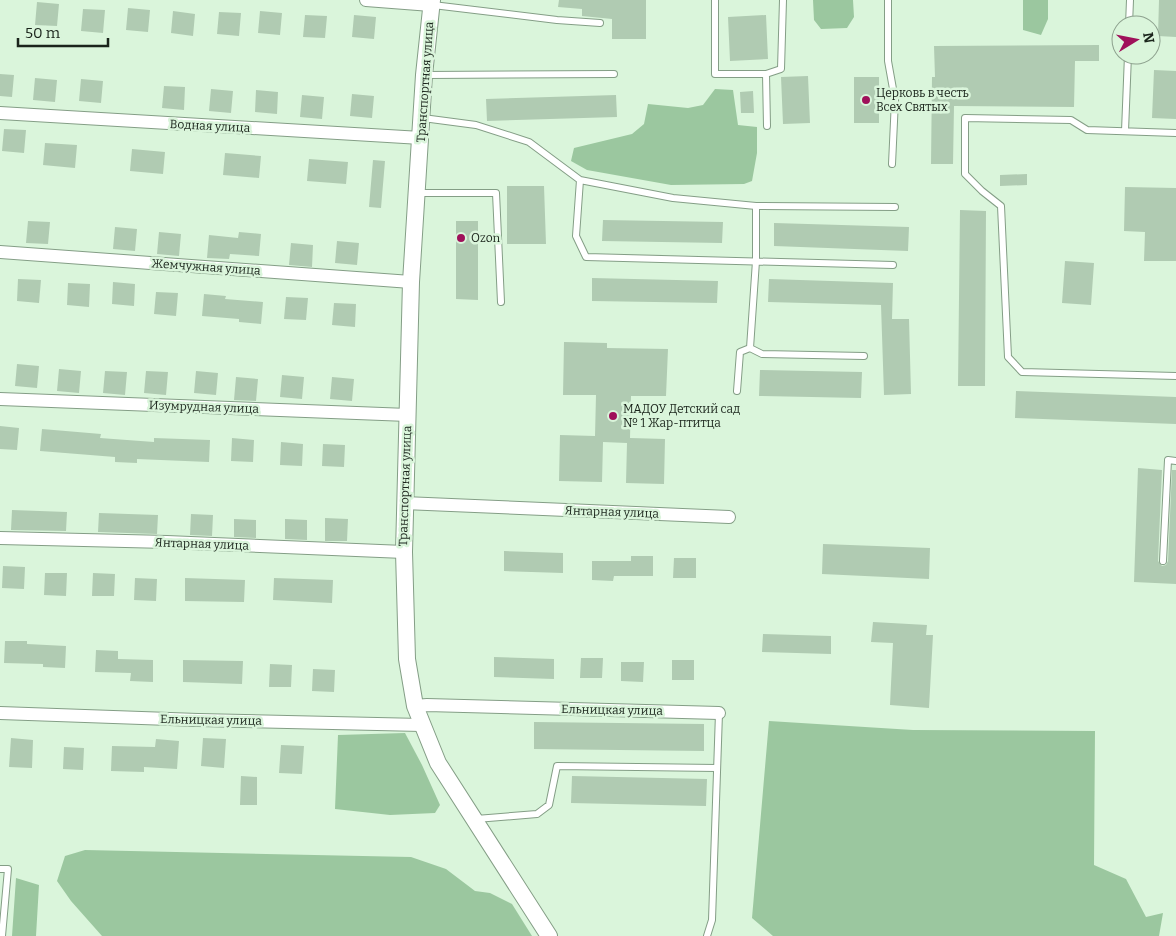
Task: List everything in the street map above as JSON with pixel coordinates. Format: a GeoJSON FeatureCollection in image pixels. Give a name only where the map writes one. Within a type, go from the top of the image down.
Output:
{"type":"FeatureCollection","features":[{"type":"Feature","properties":{"kind":"street"},"geometry":{"type":"LineString","coordinates":[[366,0],[431,2]]}},
{"type":"Feature","properties":{"kind":"street","name":"Транспортная улица"},"geometry":{"type":"LineString","coordinates":[[431,2],[424,75],[411,282],[404,503],[406,659],[415,706],[438,763],[549,936]]}},
{"type":"Feature","properties":{"kind":"street","name":"Водная улица"},"geometry":{"type":"LineString","coordinates":[[0,113],[421,138]]}},
{"type":"Feature","properties":{"kind":"street","name":"Жемчужная улица"},"geometry":{"type":"LineString","coordinates":[[0,252],[411,282]]}},
{"type":"Feature","properties":{"kind":"street","name":"Изумрудная улица"},"geometry":{"type":"LineString","coordinates":[[0,399],[408,415]]}},
{"type":"Feature","properties":{"kind":"street","name":"Янтарная улица"},"geometry":{"type":"LineString","coordinates":[[404,503],[729,517]]}},
{"type":"Feature","properties":{"kind":"street","name":"Янтарная улица"},"geometry":{"type":"LineString","coordinates":[[0,538],[167,542],[404,552]]}},
{"type":"Feature","properties":{"kind":"street","name":"Ельницкая улица"},"geometry":{"type":"LineString","coordinates":[[415,706],[719,713]]}},
{"type":"Feature","properties":{"kind":"street","name":"Ельницкая улица"},"geometry":{"type":"LineString","coordinates":[[0,713],[422,725]]}},
{"type":"Feature","properties":{"kind":"lane"},"geometry":{"type":"LineString","coordinates":[[714,0],[715,74],[766,74],[781,69],[783,0]]}},
{"type":"Feature","properties":{"kind":"lane"},"geometry":{"type":"LineString","coordinates":[[888,0],[888,60],[895,100],[892,164]]}},
{"type":"Feature","properties":{"kind":"lane"},"geometry":{"type":"LineString","coordinates":[[1129,15],[1130,0]]}},
{"type":"Feature","properties":{"kind":"lane"},"geometry":{"type":"LineString","coordinates":[[431,2],[557,20],[600,23]]}},
{"type":"Feature","properties":{"kind":"lane"},"geometry":{"type":"LineString","coordinates":[[1125,131],[1128,65]]}},
{"type":"Feature","properties":{"kind":"lane"},"geometry":{"type":"LineString","coordinates":[[424,75],[614,74]]}},
{"type":"Feature","properties":{"kind":"lane"},"geometry":{"type":"LineString","coordinates":[[766,74],[767,126]]}},
{"type":"Feature","properties":{"kind":"lane"},"geometry":{"type":"LineString","coordinates":[[422,118],[476,125],[529,142],[580,180],[673,198],[756,206],[895,207]]}},
{"type":"Feature","properties":{"kind":"lane"},"geometry":{"type":"LineString","coordinates":[[1176,133],[1087,130],[1071,120],[965,118],[965,174],[1001,206],[1008,357],[1022,372],[1176,376]]}},
{"type":"Feature","properties":{"kind":"lane"},"geometry":{"type":"LineString","coordinates":[[580,180],[576,236],[586,258],[756,260],[893,265]]}},
{"type":"Feature","properties":{"kind":"lane"},"geometry":{"type":"LineString","coordinates":[[418,193],[496,193],[501,302]]}},
{"type":"Feature","properties":{"kind":"lane"},"geometry":{"type":"LineString","coordinates":[[750,348],[752,290],[756,260],[756,206]]}},
{"type":"Feature","properties":{"kind":"lane"},"geometry":{"type":"LineString","coordinates":[[737,392],[740,352],[750,348],[762,354],[864,356]]}},
{"type":"Feature","properties":{"kind":"lane"},"geometry":{"type":"LineString","coordinates":[[1163,562],[1168,460],[1176,461]]}},
{"type":"Feature","properties":{"kind":"lane"},"geometry":{"type":"LineString","coordinates":[[707,936],[712,920],[719,713]]}},
{"type":"Feature","properties":{"kind":"lane"},"geometry":{"type":"LineString","coordinates":[[474,820],[537,814],[549,805],[557,766],[717,768]]}},
{"type":"Feature","properties":{"kind":"lane"},"geometry":{"type":"LineString","coordinates":[[0,869],[8,869],[2,936]]}},
{"type":"Feature","properties":{"kind":"green space"},"geometry":{"type":"Polygon","coordinates":[[[813,0],[853,0],[854,17],[847,28],[821,29],[814,20],[813,0]]]}},
{"type":"Feature","properties":{"kind":"green space"},"geometry":{"type":"Polygon","coordinates":[[[1023,0],[1048,0],[1048,19],[1041,35],[1023,30],[1023,0]]]}},
{"type":"Feature","properties":{"kind":"green space"},"geometry":{"type":"Polygon","coordinates":[[[715,89],[733,90],[738,125],[757,127],[757,153],[752,181],[744,184],[671,185],[587,170],[571,161],[574,148],[632,134],[644,124],[648,104],[688,108],[703,105],[715,89]]]}},
{"type":"Feature","properties":{"kind":"green space"},"geometry":{"type":"Polygon","coordinates":[[[769,721],[913,730],[1095,731],[1094,865],[1126,879],[1146,917],[1163,913],[1159,936],[773,936],[752,918],[769,721]]]}},
{"type":"Feature","properties":{"kind":"green space"},"geometry":{"type":"Polygon","coordinates":[[[405,733],[440,805],[435,813],[390,815],[335,809],[338,735],[405,733]]]}},
{"type":"Feature","properties":{"kind":"green space"},"geometry":{"type":"Polygon","coordinates":[[[85,850],[411,857],[446,869],[475,891],[490,893],[512,904],[532,936],[102,936],[71,901],[57,881],[65,856],[85,850]]]}},
{"type":"Feature","properties":{"kind":"green space"},"geometry":{"type":"Polygon","coordinates":[[[16,878],[39,885],[36,936],[12,936],[16,878]]]}},
{"type":"Feature","properties":{"kind":"building"},"geometry":{"type":"Polygon","coordinates":[[[559,0],[646,0],[646,39],[612,39],[612,19],[582,16],[582,9],[558,7],[559,0]]]}},
{"type":"Feature","properties":{"kind":"building"},"geometry":{"type":"Polygon","coordinates":[[[1159,0],[1176,0],[1176,37],[1161,36],[1161,15],[1159,15],[1159,0]]]}},
{"type":"Feature","properties":{"kind":"building"},"geometry":{"type":"Polygon","coordinates":[[[37,2],[59,4],[57,26],[35,25],[37,2]]]}},
{"type":"Feature","properties":{"kind":"building"},"geometry":{"type":"Polygon","coordinates":[[[128,8],[150,10],[148,32],[126,30],[128,8]]]}},
{"type":"Feature","properties":{"kind":"building"},"geometry":{"type":"Polygon","coordinates":[[[83,9],[105,10],[103,33],[81,31],[83,9]]]}},
{"type":"Feature","properties":{"kind":"building"},"geometry":{"type":"Polygon","coordinates":[[[173,11],[195,14],[193,36],[171,33],[173,11]]]}},
{"type":"Feature","properties":{"kind":"building"},"geometry":{"type":"Polygon","coordinates":[[[260,11],[282,13],[280,35],[258,33],[260,11]]]}},
{"type":"Feature","properties":{"kind":"building"},"geometry":{"type":"Polygon","coordinates":[[[219,12],[241,13],[239,36],[217,34],[219,12]]]}},
{"type":"Feature","properties":{"kind":"building"},"geometry":{"type":"Polygon","coordinates":[[[305,15],[327,16],[325,38],[303,37],[305,15]]]}},
{"type":"Feature","properties":{"kind":"building"},"geometry":{"type":"Polygon","coordinates":[[[354,15],[376,17],[374,39],[352,37],[354,15]]]}},
{"type":"Feature","properties":{"kind":"building"},"geometry":{"type":"Polygon","coordinates":[[[766,15],[768,59],[730,61],[728,17],[766,15]]]}},
{"type":"Feature","properties":{"kind":"building"},"geometry":{"type":"Polygon","coordinates":[[[1099,45],[1099,61],[1075,61],[1074,107],[954,106],[953,164],[931,164],[932,77],[935,77],[934,46],[1099,45]]]}},
{"type":"Feature","properties":{"kind":"building"},"geometry":{"type":"Polygon","coordinates":[[[1154,70],[1176,71],[1176,119],[1152,118],[1154,70]]]}},
{"type":"Feature","properties":{"kind":"building"},"geometry":{"type":"Polygon","coordinates":[[[0,74],[14,75],[12,97],[0,96],[0,74]]]}},
{"type":"Feature","properties":{"kind":"building"},"geometry":{"type":"Polygon","coordinates":[[[808,76],[810,123],[783,124],[781,77],[808,76]]]}},
{"type":"Feature","properties":{"kind":"building","name":"Церковь в честь Всех Святых"},"geometry":{"type":"Polygon","coordinates":[[[854,77],[879,77],[879,123],[854,123],[854,77]]]}},
{"type":"Feature","properties":{"kind":"building"},"geometry":{"type":"Polygon","coordinates":[[[35,78],[57,80],[55,102],[33,100],[35,78]]]}},
{"type":"Feature","properties":{"kind":"building"},"geometry":{"type":"Polygon","coordinates":[[[81,79],[103,81],[101,103],[79,101],[81,79]]]}},
{"type":"Feature","properties":{"kind":"building"},"geometry":{"type":"Polygon","coordinates":[[[164,86],[185,87],[184,110],[162,108],[164,86]]]}},
{"type":"Feature","properties":{"kind":"building"},"geometry":{"type":"Polygon","coordinates":[[[211,89],[233,91],[231,113],[209,111],[211,89]]]}},
{"type":"Feature","properties":{"kind":"building"},"geometry":{"type":"Polygon","coordinates":[[[256,90],[278,92],[277,114],[255,112],[256,90]]]}},
{"type":"Feature","properties":{"kind":"building"},"geometry":{"type":"Polygon","coordinates":[[[753,91],[754,113],[741,113],[740,92],[753,91]]]}},
{"type":"Feature","properties":{"kind":"building"},"geometry":{"type":"Polygon","coordinates":[[[352,94],[374,96],[372,118],[350,116],[352,94]]]}},
{"type":"Feature","properties":{"kind":"building"},"geometry":{"type":"Polygon","coordinates":[[[302,95],[324,97],[322,119],[300,117],[302,95]]]}},
{"type":"Feature","properties":{"kind":"building"},"geometry":{"type":"Polygon","coordinates":[[[616,95],[617,117],[487,121],[486,99],[616,95]]]}},
{"type":"Feature","properties":{"kind":"building"},"geometry":{"type":"Polygon","coordinates":[[[4,129],[26,130],[24,153],[2,151],[4,129]]]}},
{"type":"Feature","properties":{"kind":"building"},"geometry":{"type":"Polygon","coordinates":[[[45,143],[77,145],[75,168],[43,165],[45,143]]]}},
{"type":"Feature","properties":{"kind":"building"},"geometry":{"type":"Polygon","coordinates":[[[132,149],[165,152],[163,174],[130,171],[132,149]]]}},
{"type":"Feature","properties":{"kind":"building"},"geometry":{"type":"Polygon","coordinates":[[[225,153],[261,156],[259,178],[223,175],[225,153]]]}},
{"type":"Feature","properties":{"kind":"building"},"geometry":{"type":"Polygon","coordinates":[[[309,159],[348,162],[346,184],[307,181],[309,159]]]}},
{"type":"Feature","properties":{"kind":"building"},"geometry":{"type":"Polygon","coordinates":[[[373,160],[385,161],[381,208],[369,207],[373,160]]]}},
{"type":"Feature","properties":{"kind":"building"},"geometry":{"type":"Polygon","coordinates":[[[1027,174],[1027,185],[1000,186],[1000,175],[1027,174]]]}},
{"type":"Feature","properties":{"kind":"building"},"geometry":{"type":"Polygon","coordinates":[[[507,186],[544,186],[546,244],[507,244],[507,186]]]}},
{"type":"Feature","properties":{"kind":"building"},"geometry":{"type":"Polygon","coordinates":[[[1125,187],[1176,188],[1176,261],[1144,261],[1145,232],[1124,231],[1125,187]]]}},
{"type":"Feature","properties":{"kind":"building"},"geometry":{"type":"Polygon","coordinates":[[[960,210],[986,211],[985,386],[958,386],[960,210]]]}},
{"type":"Feature","properties":{"kind":"building"},"geometry":{"type":"Polygon","coordinates":[[[603,220],[723,222],[722,243],[602,241],[603,220]]]}},
{"type":"Feature","properties":{"kind":"building"},"geometry":{"type":"Polygon","coordinates":[[[28,221],[50,222],[48,244],[26,243],[28,221]]]}},
{"type":"Feature","properties":{"kind":"building"},"geometry":{"type":"Polygon","coordinates":[[[456,221],[478,221],[478,300],[456,299],[456,221]]]}},
{"type":"Feature","properties":{"kind":"building"},"geometry":{"type":"Polygon","coordinates":[[[774,223],[909,227],[908,251],[774,246],[774,223]]]}},
{"type":"Feature","properties":{"kind":"building"},"geometry":{"type":"Polygon","coordinates":[[[115,227],[137,229],[135,251],[113,249],[115,227]]]}},
{"type":"Feature","properties":{"kind":"building"},"geometry":{"type":"Polygon","coordinates":[[[159,232],[181,234],[179,256],[157,254],[159,232]]]}},
{"type":"Feature","properties":{"kind":"building"},"geometry":{"type":"Polygon","coordinates":[[[239,232],[261,234],[259,256],[230,254],[229,259],[207,258],[209,235],[238,238],[239,232]]]}},
{"type":"Feature","properties":{"kind":"building"},"geometry":{"type":"Polygon","coordinates":[[[337,241],[359,243],[357,265],[335,263],[337,241]]]}},
{"type":"Feature","properties":{"kind":"building"},"geometry":{"type":"Polygon","coordinates":[[[291,243],[313,245],[312,267],[289,265],[291,243]]]}},
{"type":"Feature","properties":{"kind":"building"},"geometry":{"type":"Polygon","coordinates":[[[1065,261],[1094,263],[1091,305],[1062,303],[1065,261]]]}},
{"type":"Feature","properties":{"kind":"building"},"geometry":{"type":"Polygon","coordinates":[[[592,278],[718,281],[717,303],[592,301],[592,278]]]}},
{"type":"Feature","properties":{"kind":"building"},"geometry":{"type":"Polygon","coordinates":[[[18,279],[41,280],[39,303],[17,301],[18,279]]]}},
{"type":"Feature","properties":{"kind":"building"},"geometry":{"type":"Polygon","coordinates":[[[769,279],[893,283],[892,319],[909,319],[911,394],[884,395],[881,305],[768,302],[769,279]]]}},
{"type":"Feature","properties":{"kind":"building"},"geometry":{"type":"Polygon","coordinates":[[[113,282],[135,284],[134,306],[112,304],[113,282]]]}},
{"type":"Feature","properties":{"kind":"building"},"geometry":{"type":"Polygon","coordinates":[[[68,283],[90,284],[89,307],[67,305],[68,283]]]}},
{"type":"Feature","properties":{"kind":"building"},"geometry":{"type":"Polygon","coordinates":[[[156,292],[178,293],[176,316],[154,314],[156,292]]]}},
{"type":"Feature","properties":{"kind":"building"},"geometry":{"type":"Polygon","coordinates":[[[204,294],[226,296],[225,299],[263,302],[261,324],[239,322],[239,319],[202,316],[204,294]]]}},
{"type":"Feature","properties":{"kind":"building"},"geometry":{"type":"Polygon","coordinates":[[[286,297],[308,298],[306,320],[284,319],[286,297]]]}},
{"type":"Feature","properties":{"kind":"building"},"geometry":{"type":"Polygon","coordinates":[[[334,303],[356,304],[355,327],[332,325],[334,303]]]}},
{"type":"Feature","properties":{"kind":"building","name":"МАДОУ Детский сад № 1 Жар-птитца"},"geometry":{"type":"Polygon","coordinates":[[[564,342],[607,343],[607,348],[668,349],[666,396],[631,396],[630,438],[665,439],[664,484],[626,483],[627,443],[603,442],[602,482],[559,481],[560,435],[595,436],[596,395],[563,395],[564,342]]]}},
{"type":"Feature","properties":{"kind":"building"},"geometry":{"type":"Polygon","coordinates":[[[17,364],[39,366],[37,388],[15,386],[17,364]]]}},
{"type":"Feature","properties":{"kind":"building"},"geometry":{"type":"Polygon","coordinates":[[[59,369],[81,371],[79,393],[57,391],[59,369]]]}},
{"type":"Feature","properties":{"kind":"building"},"geometry":{"type":"Polygon","coordinates":[[[760,370],[862,372],[861,398],[759,396],[760,370]]]}},
{"type":"Feature","properties":{"kind":"building"},"geometry":{"type":"Polygon","coordinates":[[[105,371],[127,372],[125,395],[103,393],[105,371]]]}},
{"type":"Feature","properties":{"kind":"building"},"geometry":{"type":"Polygon","coordinates":[[[146,371],[168,372],[166,395],[144,393],[146,371]]]}},
{"type":"Feature","properties":{"kind":"building"},"geometry":{"type":"Polygon","coordinates":[[[196,371],[218,373],[216,395],[194,393],[196,371]]]}},
{"type":"Feature","properties":{"kind":"building"},"geometry":{"type":"Polygon","coordinates":[[[282,375],[304,377],[302,399],[280,397],[282,375]]]}},
{"type":"Feature","properties":{"kind":"building"},"geometry":{"type":"Polygon","coordinates":[[[236,377],[258,379],[256,401],[234,400],[236,377]]]}},
{"type":"Feature","properties":{"kind":"building"},"geometry":{"type":"Polygon","coordinates":[[[332,377],[354,379],[352,401],[330,399],[332,377]]]}},
{"type":"Feature","properties":{"kind":"building"},"geometry":{"type":"Polygon","coordinates":[[[1016,391],[1176,397],[1176,424],[1015,418],[1016,391]]]}},
{"type":"Feature","properties":{"kind":"building"},"geometry":{"type":"Polygon","coordinates":[[[0,426],[19,428],[17,450],[0,449],[0,426]]]}},
{"type":"Feature","properties":{"kind":"building"},"geometry":{"type":"Polygon","coordinates":[[[42,429],[101,434],[100,438],[154,442],[154,438],[210,440],[209,462],[137,459],[137,463],[115,462],[115,457],[40,451],[42,429]]]}},
{"type":"Feature","properties":{"kind":"building"},"geometry":{"type":"Polygon","coordinates":[[[232,438],[254,440],[253,462],[231,461],[232,438]]]}},
{"type":"Feature","properties":{"kind":"building"},"geometry":{"type":"Polygon","coordinates":[[[281,442],[303,444],[302,466],[280,465],[281,442]]]}},
{"type":"Feature","properties":{"kind":"building"},"geometry":{"type":"Polygon","coordinates":[[[323,444],[345,445],[344,467],[322,466],[323,444]]]}},
{"type":"Feature","properties":{"kind":"building"},"geometry":{"type":"Polygon","coordinates":[[[1138,468],[1162,470],[1158,561],[1162,566],[1166,565],[1168,561],[1172,470],[1176,470],[1176,584],[1134,582],[1138,468]]]}},
{"type":"Feature","properties":{"kind":"building"},"geometry":{"type":"Polygon","coordinates":[[[12,510],[67,512],[66,531],[11,530],[12,510]]]}},
{"type":"Feature","properties":{"kind":"building"},"geometry":{"type":"Polygon","coordinates":[[[99,513],[158,515],[157,534],[98,532],[99,513]]]}},
{"type":"Feature","properties":{"kind":"building"},"geometry":{"type":"Polygon","coordinates":[[[191,514],[213,515],[212,536],[190,535],[191,514]]]}},
{"type":"Feature","properties":{"kind":"building"},"geometry":{"type":"Polygon","coordinates":[[[325,518],[348,519],[347,541],[325,541],[325,518]]]}},
{"type":"Feature","properties":{"kind":"building"},"geometry":{"type":"Polygon","coordinates":[[[234,519],[256,520],[256,538],[234,537],[234,519]]]}},
{"type":"Feature","properties":{"kind":"building"},"geometry":{"type":"Polygon","coordinates":[[[285,519],[307,520],[307,540],[285,539],[285,519]]]}},
{"type":"Feature","properties":{"kind":"building"},"geometry":{"type":"Polygon","coordinates":[[[823,544],[930,548],[929,579],[822,574],[823,544]]]}},
{"type":"Feature","properties":{"kind":"building"},"geometry":{"type":"Polygon","coordinates":[[[504,551],[563,553],[563,573],[504,571],[504,551]]]}},
{"type":"Feature","properties":{"kind":"building"},"geometry":{"type":"Polygon","coordinates":[[[631,556],[653,556],[653,576],[614,576],[613,581],[592,580],[592,561],[631,561],[631,556]]]}},
{"type":"Feature","properties":{"kind":"building"},"geometry":{"type":"Polygon","coordinates":[[[674,558],[696,558],[696,578],[673,578],[674,558]]]}},
{"type":"Feature","properties":{"kind":"building"},"geometry":{"type":"Polygon","coordinates":[[[3,566],[25,567],[24,589],[2,588],[3,566]]]}},
{"type":"Feature","properties":{"kind":"building"},"geometry":{"type":"Polygon","coordinates":[[[45,573],[67,573],[66,596],[44,595],[45,573]]]}},
{"type":"Feature","properties":{"kind":"building"},"geometry":{"type":"Polygon","coordinates":[[[93,573],[115,574],[114,596],[92,596],[93,573]]]}},
{"type":"Feature","properties":{"kind":"building"},"geometry":{"type":"Polygon","coordinates":[[[135,578],[157,579],[156,601],[134,600],[135,578]]]}},
{"type":"Feature","properties":{"kind":"building"},"geometry":{"type":"Polygon","coordinates":[[[185,578],[245,580],[244,602],[185,601],[185,578]]]}},
{"type":"Feature","properties":{"kind":"building"},"geometry":{"type":"Polygon","coordinates":[[[274,578],[333,580],[332,603],[273,600],[274,578]]]}},
{"type":"Feature","properties":{"kind":"building"},"geometry":{"type":"Polygon","coordinates":[[[873,622],[927,625],[926,635],[933,635],[929,708],[890,705],[893,643],[871,642],[873,622]]]}},
{"type":"Feature","properties":{"kind":"building"},"geometry":{"type":"Polygon","coordinates":[[[763,634],[831,636],[831,654],[762,652],[763,634]]]}},
{"type":"Feature","properties":{"kind":"building"},"geometry":{"type":"Polygon","coordinates":[[[5,641],[27,641],[27,644],[66,646],[65,668],[43,667],[43,664],[4,663],[5,641]]]}},
{"type":"Feature","properties":{"kind":"building"},"geometry":{"type":"Polygon","coordinates":[[[96,650],[118,651],[118,659],[153,660],[153,682],[130,681],[131,673],[95,672],[96,650]]]}},
{"type":"Feature","properties":{"kind":"building"},"geometry":{"type":"Polygon","coordinates":[[[494,657],[554,659],[554,679],[494,677],[494,657]]]}},
{"type":"Feature","properties":{"kind":"building"},"geometry":{"type":"Polygon","coordinates":[[[581,658],[603,658],[602,678],[580,678],[581,658]]]}},
{"type":"Feature","properties":{"kind":"building"},"geometry":{"type":"Polygon","coordinates":[[[183,660],[243,661],[242,684],[183,682],[183,660]]]}},
{"type":"Feature","properties":{"kind":"building"},"geometry":{"type":"Polygon","coordinates":[[[672,660],[694,660],[694,680],[672,680],[672,660]]]}},
{"type":"Feature","properties":{"kind":"building"},"geometry":{"type":"Polygon","coordinates":[[[621,662],[644,662],[643,682],[621,681],[621,662]]]}},
{"type":"Feature","properties":{"kind":"building"},"geometry":{"type":"Polygon","coordinates":[[[270,664],[292,665],[291,687],[269,687],[270,664]]]}},
{"type":"Feature","properties":{"kind":"building"},"geometry":{"type":"Polygon","coordinates":[[[313,669],[335,670],[334,692],[312,691],[313,669]]]}},
{"type":"Feature","properties":{"kind":"building"},"geometry":{"type":"Polygon","coordinates":[[[534,722],[704,724],[704,751],[534,749],[534,722]]]}},
{"type":"Feature","properties":{"kind":"building"},"geometry":{"type":"Polygon","coordinates":[[[11,738],[33,740],[32,768],[9,767],[11,738]]]}},
{"type":"Feature","properties":{"kind":"building"},"geometry":{"type":"Polygon","coordinates":[[[203,738],[226,739],[224,768],[201,766],[203,738]]]}},
{"type":"Feature","properties":{"kind":"building"},"geometry":{"type":"Polygon","coordinates":[[[156,739],[179,741],[177,769],[144,767],[144,772],[111,771],[112,746],[155,747],[156,739]]]}},
{"type":"Feature","properties":{"kind":"building"},"geometry":{"type":"Polygon","coordinates":[[[281,745],[304,746],[302,774],[279,773],[281,745]]]}},
{"type":"Feature","properties":{"kind":"building"},"geometry":{"type":"Polygon","coordinates":[[[64,747],[84,748],[83,770],[63,769],[64,747]]]}},
{"type":"Feature","properties":{"kind":"building"},"geometry":{"type":"Polygon","coordinates":[[[241,776],[257,777],[257,805],[240,805],[241,776]]]}},
{"type":"Feature","properties":{"kind":"building"},"geometry":{"type":"Polygon","coordinates":[[[572,776],[707,779],[706,806],[571,803],[572,776]]]}},
{"type":"Feature","properties":{"kind":"place","name":"Церковь в честь Всех Святых"},"geometry":{"type":"Point","coordinates":[866,100]}},
{"type":"Feature","properties":{"kind":"place","name":"Ozon"},"geometry":{"type":"Point","coordinates":[461,238]}},
{"type":"Feature","properties":{"kind":"place","name":"МАДОУ Детский сад № 1 Жар-птитца"},"geometry":{"type":"Point","coordinates":[613,416]}}]}
